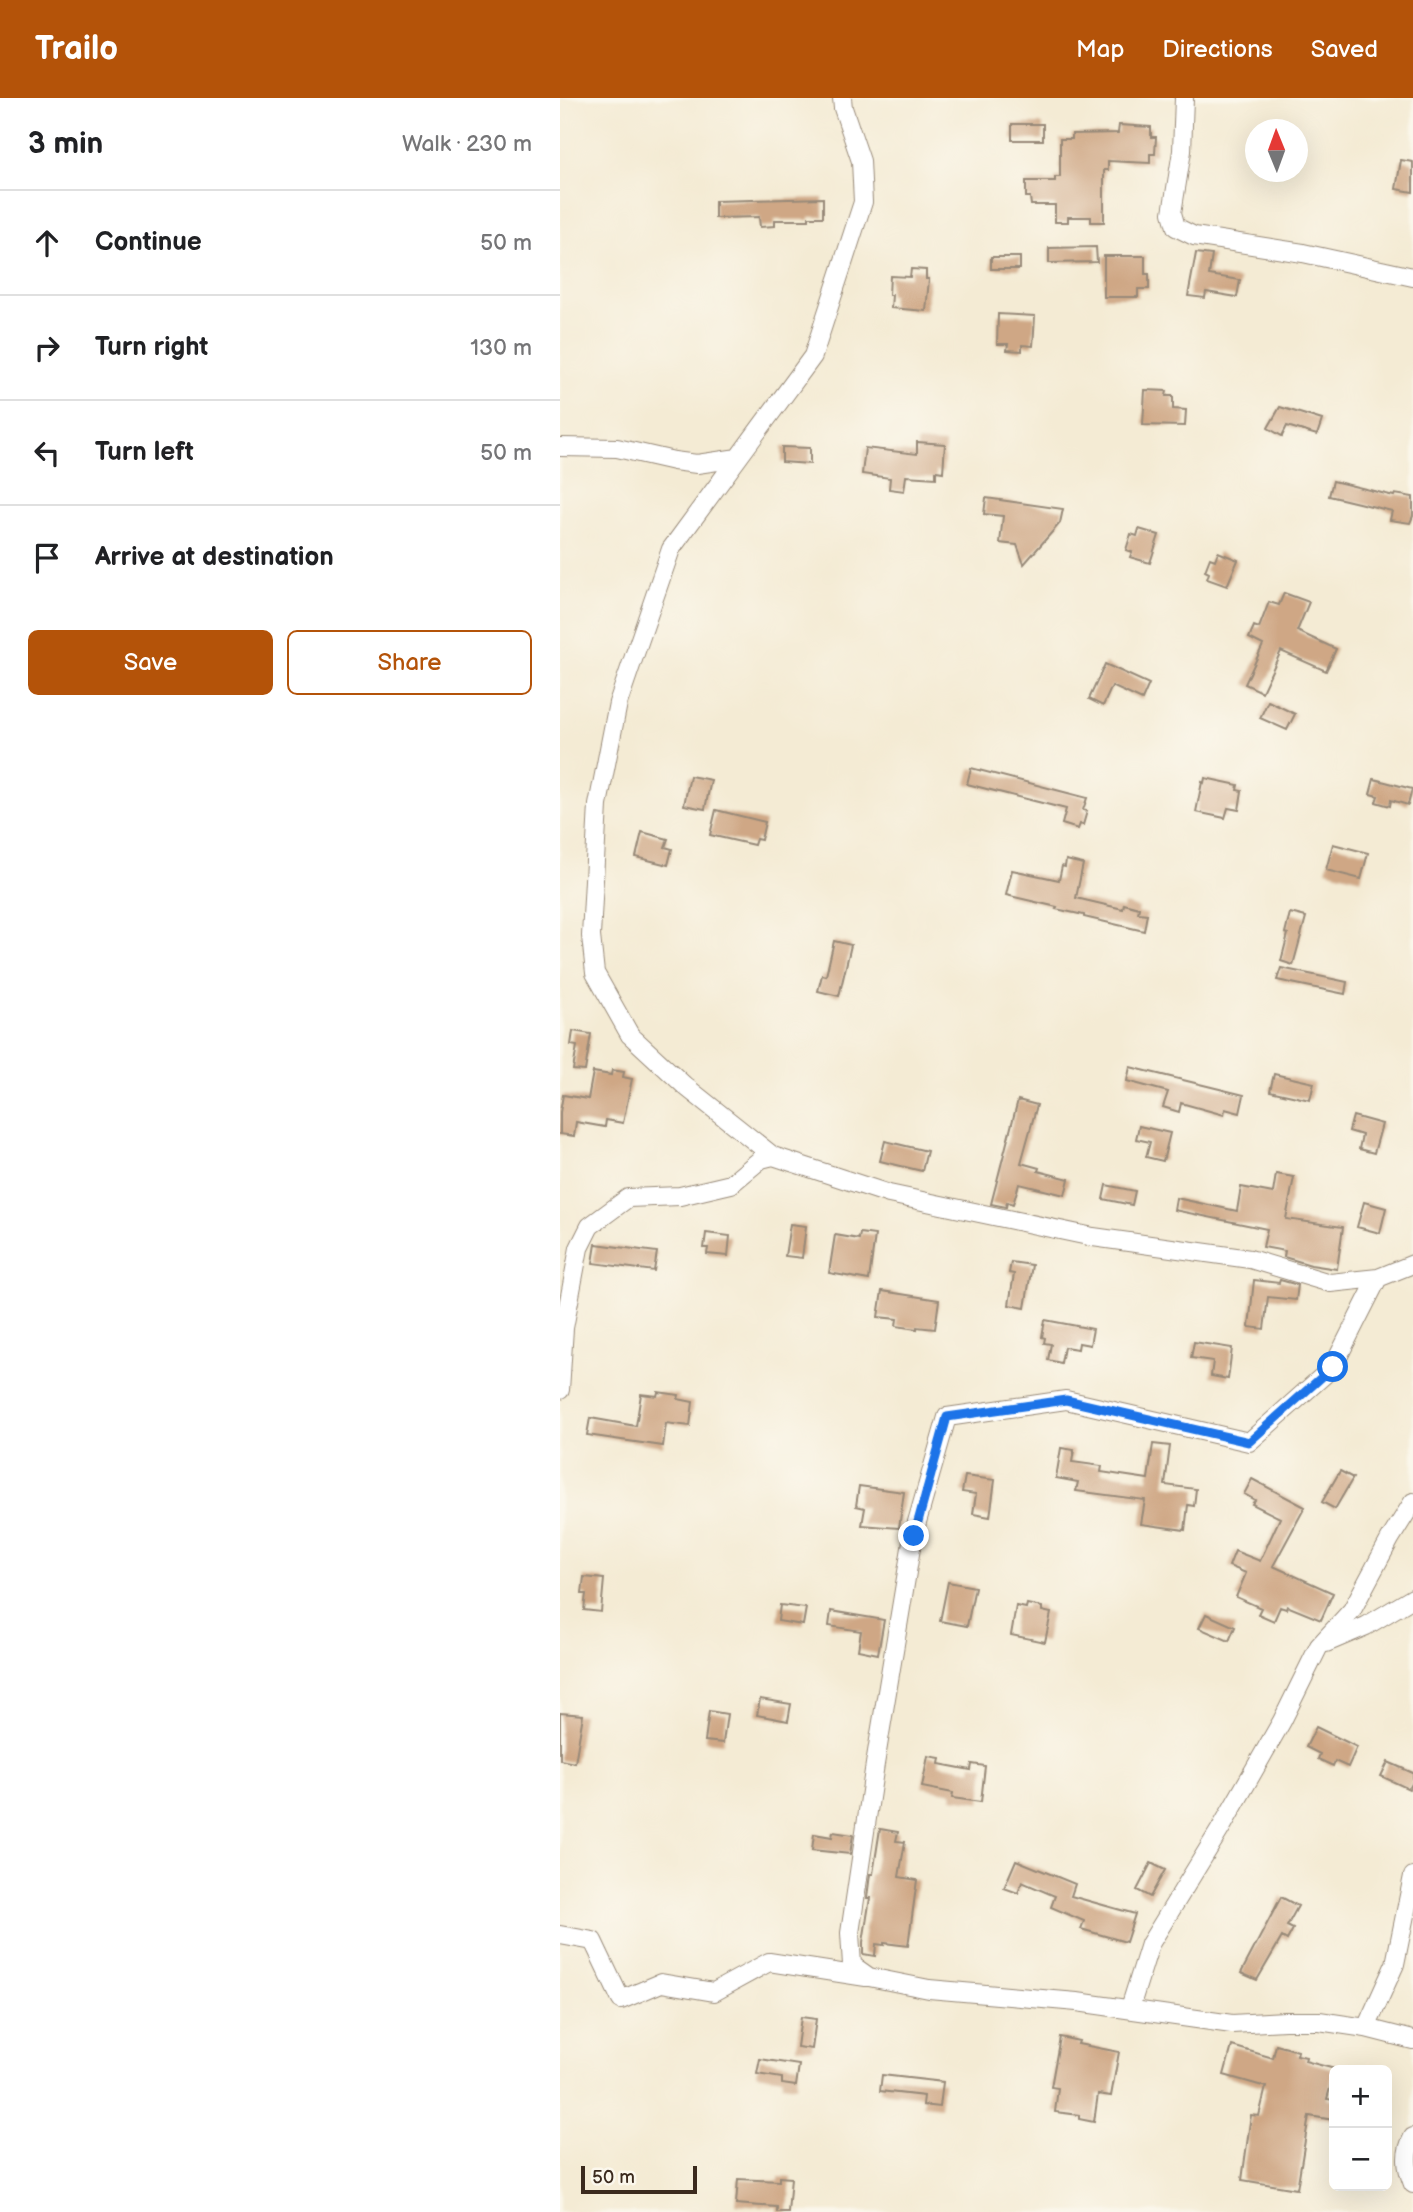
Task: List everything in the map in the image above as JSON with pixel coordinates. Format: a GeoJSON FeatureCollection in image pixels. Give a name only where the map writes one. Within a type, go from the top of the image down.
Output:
{"type":"FeatureCollection","features":[{"type":"Feature","properties":{"kind":"street"},"geometry":{"type":"LineString","coordinates":[[842,98],[861,161],[863,202],[813,356],[671,549],[618,703],[598,805],[590,936],[595,973],[630,1035],[685,1086],[773,1156],[889,1194],[1093,1237],[1250,1259],[1330,1283],[1378,1278],[1413,1264]]}},
{"type":"Feature","properties":{"kind":"street"},"geometry":{"type":"LineString","coordinates":[[1184,98],[1182,151],[1172,213],[1176,227],[1194,236],[1303,253],[1413,277]]}},
{"type":"Feature","properties":{"kind":"street"},"geometry":{"type":"LineString","coordinates":[[560,447],[617,448],[696,464],[738,458]]}},
{"type":"Feature","properties":{"kind":"street"},"geometry":{"type":"LineString","coordinates":[[560,1390],[564,1328],[579,1248],[590,1226],[628,1198],[680,1196],[731,1184],[761,1159],[773,1156]]}},
{"type":"Feature","properties":{"kind":"street"},"geometry":{"type":"LineString","coordinates":[[869,1977],[852,1965],[850,1933],[914,1536],[947,1417],[1066,1400],[1249,1442],[1333,1367],[1378,1278]]}},
{"type":"Feature","properties":{"kind":"street"},"geometry":{"type":"LineString","coordinates":[[1130,2008],[1150,1944],[1248,1781],[1282,1721],[1319,1646],[1352,1610],[1413,1502]]}},
{"type":"Feature","properties":{"kind":"street"},"geometry":{"type":"LineString","coordinates":[[1319,1646],[1366,1626],[1413,1598]]}},
{"type":"Feature","properties":{"kind":"street"},"geometry":{"type":"LineString","coordinates":[[1366,2028],[1395,1964],[1413,1876]]}},
{"type":"Feature","properties":{"kind":"street"},"geometry":{"type":"LineString","coordinates":[[560,1935],[593,1941],[621,2000],[661,1983],[715,1992],[769,1962],[929,1989],[1130,2008],[1233,2024],[1319,2021],[1366,2028],[1413,2040]]}},
{"type":"Feature","properties":{"kind":"street"},"geometry":{"type":"LineString","coordinates":[[1413,2137],[1409,2143],[1406,2168],[1413,2184]]}},
{"type":"Feature","properties":{"kind":"building"},"geometry":{"type":"Polygon","coordinates":[[[1012,124],[1043,124],[1043,140],[1012,140],[1012,124]]]}},
{"type":"Feature","properties":{"kind":"building"},"geometry":{"type":"Polygon","coordinates":[[[1119,125],[1151,127],[1151,137],[1156,137],[1155,154],[1150,154],[1150,163],[1108,161],[1108,170],[1104,170],[1104,222],[1091,222],[1091,217],[1068,217],[1068,222],[1055,222],[1055,205],[1031,205],[1030,197],[1026,197],[1026,181],[1055,181],[1055,177],[1060,177],[1060,139],[1072,139],[1072,134],[1118,133],[1119,125]]]}},
{"type":"Feature","properties":{"kind":"building"},"geometry":{"type":"Polygon","coordinates":[[[1401,160],[1413,162],[1413,192],[1396,189],[1401,160]]]}},
{"type":"Feature","properties":{"kind":"building"},"geometry":{"type":"Polygon","coordinates":[[[823,198],[823,217],[809,217],[809,220],[775,220],[775,226],[760,227],[759,217],[715,218],[715,201],[823,198]]]}},
{"type":"Feature","properties":{"kind":"building"},"geometry":{"type":"Polygon","coordinates":[[[1096,247],[1097,262],[1049,263],[1049,248],[1096,247]]]}},
{"type":"Feature","properties":{"kind":"building"},"geometry":{"type":"Polygon","coordinates":[[[1196,253],[1212,255],[1209,275],[1240,280],[1237,297],[1206,292],[1205,298],[1188,296],[1196,253]]]}},
{"type":"Feature","properties":{"kind":"building"},"geometry":{"type":"Polygon","coordinates":[[[1104,256],[1145,256],[1145,274],[1149,274],[1149,289],[1138,289],[1138,297],[1104,297],[1104,256]]]}},
{"type":"Feature","properties":{"kind":"building"},"geometry":{"type":"Polygon","coordinates":[[[991,257],[1020,257],[1020,269],[991,269],[991,257]]]}},
{"type":"Feature","properties":{"kind":"building"},"geometry":{"type":"Polygon","coordinates":[[[911,269],[926,270],[926,279],[929,279],[926,311],[891,308],[890,276],[910,277],[911,269]]]}},
{"type":"Feature","properties":{"kind":"building"},"geometry":{"type":"Polygon","coordinates":[[[998,314],[1035,316],[1033,346],[1022,345],[1022,351],[1007,350],[1008,344],[997,344],[998,314]]]}},
{"type":"Feature","properties":{"kind":"building"},"geometry":{"type":"Polygon","coordinates":[[[1145,390],[1167,391],[1166,396],[1173,396],[1173,409],[1186,410],[1185,426],[1143,425],[1145,390]]]}},
{"type":"Feature","properties":{"kind":"building"},"geometry":{"type":"Polygon","coordinates":[[[1280,407],[1322,420],[1317,435],[1287,426],[1282,436],[1268,428],[1280,407]]]}},
{"type":"Feature","properties":{"kind":"building"},"geometry":{"type":"Polygon","coordinates":[[[917,442],[945,444],[943,472],[936,471],[936,478],[906,476],[904,491],[889,489],[890,478],[862,474],[865,448],[917,454],[917,442]]]}},
{"type":"Feature","properties":{"kind":"building"},"geometry":{"type":"Polygon","coordinates":[[[782,447],[810,448],[810,464],[782,462],[782,447]]]}},
{"type":"Feature","properties":{"kind":"building"},"geometry":{"type":"Polygon","coordinates":[[[1333,481],[1394,496],[1413,497],[1413,516],[1410,523],[1390,520],[1392,511],[1329,496],[1333,481]]]}},
{"type":"Feature","properties":{"kind":"building"},"geometry":{"type":"Polygon","coordinates":[[[986,498],[1063,509],[1060,523],[1024,564],[1017,545],[1000,543],[1003,516],[984,514],[986,498]]]}},
{"type":"Feature","properties":{"kind":"building"},"geometry":{"type":"Polygon","coordinates":[[[1139,529],[1159,535],[1150,563],[1130,557],[1132,552],[1126,550],[1131,534],[1137,536],[1139,529]]]}},
{"type":"Feature","properties":{"kind":"building"},"geometry":{"type":"Polygon","coordinates":[[[1218,552],[1238,560],[1227,586],[1207,579],[1209,573],[1205,571],[1210,558],[1215,560],[1218,552]]]}},
{"type":"Feature","properties":{"kind":"building"},"geometry":{"type":"Polygon","coordinates":[[[1284,593],[1309,602],[1297,631],[1336,649],[1326,671],[1281,651],[1262,692],[1245,684],[1263,645],[1249,638],[1254,626],[1259,628],[1269,602],[1279,605],[1284,593]]]}},
{"type":"Feature","properties":{"kind":"building"},"geometry":{"type":"Polygon","coordinates":[[[1105,664],[1149,684],[1142,700],[1112,686],[1103,706],[1089,699],[1105,664]]]}},
{"type":"Feature","properties":{"kind":"building"},"geometry":{"type":"Polygon","coordinates":[[[1268,701],[1295,714],[1287,730],[1260,718],[1268,701]]]}},
{"type":"Feature","properties":{"kind":"building"},"geometry":{"type":"Polygon","coordinates":[[[971,768],[1087,798],[1083,810],[1087,811],[1083,825],[1080,824],[1078,829],[1062,824],[1066,809],[967,784],[971,768]]]}},
{"type":"Feature","properties":{"kind":"building"},"geometry":{"type":"Polygon","coordinates":[[[690,776],[711,780],[705,809],[684,805],[690,776]]]}},
{"type":"Feature","properties":{"kind":"building"},"geometry":{"type":"Polygon","coordinates":[[[1205,778],[1238,785],[1237,790],[1242,791],[1239,810],[1228,808],[1225,818],[1196,812],[1205,778]]]}},
{"type":"Feature","properties":{"kind":"building"},"geometry":{"type":"Polygon","coordinates":[[[1374,779],[1412,789],[1408,805],[1391,800],[1390,806],[1376,802],[1378,796],[1370,794],[1374,779]]]}},
{"type":"Feature","properties":{"kind":"building"},"geometry":{"type":"Polygon","coordinates":[[[716,810],[765,822],[761,840],[756,839],[754,845],[710,835],[716,810]]]}},
{"type":"Feature","properties":{"kind":"building"},"geometry":{"type":"Polygon","coordinates":[[[642,832],[668,839],[665,847],[672,849],[668,865],[636,857],[642,832]]]}},
{"type":"Feature","properties":{"kind":"building"},"geometry":{"type":"Polygon","coordinates":[[[1333,844],[1368,853],[1361,879],[1326,870],[1333,844]]]}},
{"type":"Feature","properties":{"kind":"building"},"geometry":{"type":"Polygon","coordinates":[[[1066,860],[1083,864],[1076,898],[1123,909],[1124,904],[1139,908],[1138,913],[1147,914],[1144,931],[1006,895],[1012,870],[1059,880],[1066,860]]]}},
{"type":"Feature","properties":{"kind":"building"},"geometry":{"type":"Polygon","coordinates":[[[1290,913],[1306,917],[1293,965],[1281,961],[1290,913]]]}},
{"type":"Feature","properties":{"kind":"building"},"geometry":{"type":"Polygon","coordinates":[[[834,941],[851,945],[839,996],[818,991],[822,975],[826,976],[834,941]]]}},
{"type":"Feature","properties":{"kind":"building"},"geometry":{"type":"Polygon","coordinates":[[[1281,968],[1347,982],[1345,994],[1277,980],[1281,968]]]}},
{"type":"Feature","properties":{"kind":"building"},"geometry":{"type":"Polygon","coordinates":[[[573,1031],[591,1034],[585,1071],[573,1070],[577,1046],[571,1045],[573,1031]]]}},
{"type":"Feature","properties":{"kind":"building"},"geometry":{"type":"Polygon","coordinates":[[[1130,1067],[1244,1095],[1240,1113],[1225,1109],[1224,1115],[1181,1103],[1179,1112],[1163,1107],[1168,1092],[1127,1081],[1130,1067]]]}},
{"type":"Feature","properties":{"kind":"building"},"geometry":{"type":"Polygon","coordinates":[[[612,1070],[624,1072],[623,1077],[632,1079],[623,1123],[606,1120],[605,1127],[576,1122],[574,1136],[560,1134],[563,1095],[588,1099],[593,1072],[611,1075],[612,1070]]]}},
{"type":"Feature","properties":{"kind":"building"},"geometry":{"type":"Polygon","coordinates":[[[1274,1074],[1314,1083],[1310,1100],[1270,1091],[1274,1074]]]}},
{"type":"Feature","properties":{"kind":"building"},"geometry":{"type":"Polygon","coordinates":[[[1018,1100],[1037,1105],[1021,1163],[1039,1168],[1038,1171],[1069,1179],[1065,1195],[1019,1184],[1013,1204],[1007,1202],[1006,1207],[991,1204],[1018,1100]]]}},
{"type":"Feature","properties":{"kind":"building"},"geometry":{"type":"Polygon","coordinates":[[[1353,1116],[1382,1124],[1374,1153],[1359,1149],[1362,1135],[1349,1131],[1353,1116]]]}},
{"type":"Feature","properties":{"kind":"building"},"geometry":{"type":"Polygon","coordinates":[[[1139,1126],[1170,1133],[1163,1161],[1146,1157],[1150,1142],[1136,1139],[1139,1126]]]}},
{"type":"Feature","properties":{"kind":"building"},"geometry":{"type":"Polygon","coordinates":[[[885,1141],[927,1151],[922,1171],[880,1161],[885,1141]]]}},
{"type":"Feature","properties":{"kind":"building"},"geometry":{"type":"Polygon","coordinates":[[[1276,1174],[1294,1177],[1286,1219],[1343,1227],[1337,1269],[1284,1257],[1285,1251],[1263,1247],[1267,1229],[1174,1210],[1176,1198],[1237,1211],[1241,1187],[1273,1193],[1276,1174]]]}},
{"type":"Feature","properties":{"kind":"building"},"geometry":{"type":"Polygon","coordinates":[[[1106,1185],[1135,1191],[1132,1205],[1103,1199],[1106,1185]]]}},
{"type":"Feature","properties":{"kind":"building"},"geometry":{"type":"Polygon","coordinates":[[[1364,1202],[1386,1208],[1380,1233],[1357,1227],[1364,1202]]]}},
{"type":"Feature","properties":{"kind":"building"},"geometry":{"type":"Polygon","coordinates":[[[790,1224],[806,1226],[802,1258],[785,1256],[790,1224]]]}},
{"type":"Feature","properties":{"kind":"building"},"geometry":{"type":"Polygon","coordinates":[[[706,1233],[730,1236],[728,1256],[707,1254],[708,1248],[704,1248],[706,1233]]]}},
{"type":"Feature","properties":{"kind":"building"},"geometry":{"type":"Polygon","coordinates":[[[860,1233],[875,1235],[869,1280],[829,1273],[835,1235],[859,1239],[860,1233]]]}},
{"type":"Feature","properties":{"kind":"building"},"geometry":{"type":"Polygon","coordinates":[[[596,1244],[657,1252],[654,1271],[593,1263],[596,1244]]]}},
{"type":"Feature","properties":{"kind":"building"},"geometry":{"type":"Polygon","coordinates":[[[1011,1262],[1032,1265],[1025,1308],[1009,1305],[1014,1274],[1009,1273],[1011,1262]]]}},
{"type":"Feature","properties":{"kind":"building"},"geometry":{"type":"Polygon","coordinates":[[[1254,1280],[1279,1283],[1280,1280],[1298,1285],[1296,1300],[1268,1297],[1264,1329],[1249,1327],[1254,1280]]]}},
{"type":"Feature","properties":{"kind":"building"},"geometry":{"type":"Polygon","coordinates":[[[882,1291],[939,1300],[935,1329],[896,1326],[897,1319],[878,1317],[882,1291]]]}},
{"type":"Feature","properties":{"kind":"building"},"geometry":{"type":"Polygon","coordinates":[[[1045,1320],[1093,1329],[1090,1345],[1079,1343],[1078,1349],[1064,1347],[1061,1363],[1048,1360],[1051,1344],[1044,1343],[1045,1338],[1042,1337],[1045,1320]]]}},
{"type":"Feature","properties":{"kind":"building"},"geometry":{"type":"Polygon","coordinates":[[[1194,1342],[1232,1348],[1228,1379],[1211,1376],[1213,1361],[1191,1358],[1194,1342]]]}},
{"type":"Feature","properties":{"kind":"building"},"geometry":{"type":"Polygon","coordinates":[[[658,1392],[679,1395],[678,1399],[693,1402],[690,1426],[666,1423],[663,1446],[587,1435],[590,1418],[636,1426],[641,1394],[657,1396],[658,1392]]]}},
{"type":"Feature","properties":{"kind":"building"},"geometry":{"type":"Polygon","coordinates":[[[1153,1444],[1170,1446],[1165,1485],[1196,1489],[1194,1506],[1188,1505],[1185,1530],[1141,1524],[1145,1500],[1076,1491],[1078,1482],[1056,1478],[1061,1448],[1074,1450],[1072,1462],[1102,1466],[1101,1472],[1148,1479],[1153,1444]]]}},
{"type":"Feature","properties":{"kind":"building"},"geometry":{"type":"Polygon","coordinates":[[[1340,1471],[1353,1478],[1335,1509],[1322,1502],[1340,1471]]]}},
{"type":"Feature","properties":{"kind":"building"},"geometry":{"type":"Polygon","coordinates":[[[965,1476],[995,1480],[990,1517],[973,1514],[976,1494],[962,1492],[965,1476]]]}},
{"type":"Feature","properties":{"kind":"building"},"geometry":{"type":"Polygon","coordinates":[[[1252,1479],[1305,1507],[1273,1566],[1333,1593],[1321,1620],[1287,1606],[1286,1609],[1280,1607],[1274,1621],[1258,1614],[1261,1608],[1236,1597],[1246,1573],[1229,1566],[1235,1551],[1260,1561],[1280,1518],[1252,1504],[1255,1500],[1244,1494],[1252,1479]]]}},
{"type":"Feature","properties":{"kind":"building"},"geometry":{"type":"Polygon","coordinates":[[[859,1486],[904,1492],[899,1528],[862,1525],[865,1508],[856,1506],[859,1486]]]}},
{"type":"Feature","properties":{"kind":"building"},"geometry":{"type":"Polygon","coordinates":[[[584,1577],[604,1579],[601,1612],[584,1610],[584,1577]]]}},
{"type":"Feature","properties":{"kind":"building"},"geometry":{"type":"Polygon","coordinates":[[[948,1582],[975,1587],[967,1626],[940,1621],[948,1582]]]}},
{"type":"Feature","properties":{"kind":"building"},"geometry":{"type":"Polygon","coordinates":[[[1027,1604],[1042,1607],[1042,1611],[1051,1613],[1045,1642],[1011,1635],[1016,1606],[1026,1608],[1027,1604]]]}},
{"type":"Feature","properties":{"kind":"building"},"geometry":{"type":"Polygon","coordinates":[[[780,1605],[806,1608],[803,1625],[778,1621],[780,1605]]]}},
{"type":"Feature","properties":{"kind":"building"},"geometry":{"type":"Polygon","coordinates":[[[831,1611],[884,1620],[878,1654],[858,1650],[861,1631],[829,1626],[831,1611]]]}},
{"type":"Feature","properties":{"kind":"building"},"geometry":{"type":"Polygon","coordinates":[[[1206,1614],[1235,1627],[1229,1641],[1199,1628],[1206,1614]]]}},
{"type":"Feature","properties":{"kind":"building"},"geometry":{"type":"Polygon","coordinates":[[[760,1699],[791,1704],[788,1721],[757,1715],[760,1699]]]}},
{"type":"Feature","properties":{"kind":"building"},"geometry":{"type":"Polygon","coordinates":[[[709,1711],[727,1714],[723,1743],[705,1741],[709,1711]]]}},
{"type":"Feature","properties":{"kind":"building"},"geometry":{"type":"Polygon","coordinates":[[[560,1713],[583,1715],[575,1763],[560,1760],[560,1713]]]}},
{"type":"Feature","properties":{"kind":"building"},"geometry":{"type":"Polygon","coordinates":[[[1316,1727],[1357,1747],[1348,1767],[1335,1761],[1333,1766],[1318,1759],[1320,1754],[1306,1747],[1316,1727]]]}},
{"type":"Feature","properties":{"kind":"building"},"geometry":{"type":"Polygon","coordinates":[[[928,1756],[940,1758],[939,1764],[971,1770],[972,1764],[985,1766],[981,1802],[952,1798],[953,1793],[922,1787],[928,1756]]]}},
{"type":"Feature","properties":{"kind":"building"},"geometry":{"type":"Polygon","coordinates":[[[1388,1762],[1413,1773],[1413,1782],[1409,1789],[1381,1776],[1388,1762]]]}},
{"type":"Feature","properties":{"kind":"building"},"geometry":{"type":"Polygon","coordinates":[[[880,1829],[898,1832],[896,1841],[905,1842],[899,1877],[917,1880],[908,1946],[876,1944],[875,1956],[863,1954],[863,1942],[870,1898],[867,1898],[870,1874],[873,1874],[880,1829]]]}},
{"type":"Feature","properties":{"kind":"building"},"geometry":{"type":"Polygon","coordinates":[[[833,1832],[853,1835],[850,1854],[812,1850],[814,1834],[832,1837],[833,1832]]]}},
{"type":"Feature","properties":{"kind":"building"},"geometry":{"type":"Polygon","coordinates":[[[1016,1860],[1075,1884],[1071,1896],[1135,1914],[1126,1942],[1081,1929],[1084,1921],[1051,1907],[1055,1896],[1022,1882],[1018,1893],[1004,1888],[1016,1860]]]}},
{"type":"Feature","properties":{"kind":"building"},"geometry":{"type":"Polygon","coordinates":[[[1151,1863],[1165,1870],[1150,1897],[1137,1890],[1151,1863]]]}},
{"type":"Feature","properties":{"kind":"building"},"geometry":{"type":"Polygon","coordinates":[[[1281,1897],[1298,1906],[1287,1926],[1293,1929],[1287,1940],[1282,1937],[1257,1980],[1241,1973],[1281,1897]]]}},
{"type":"Feature","properties":{"kind":"building"},"geometry":{"type":"Polygon","coordinates":[[[801,2017],[816,2019],[812,2049],[797,2047],[801,2017]]]}},
{"type":"Feature","properties":{"kind":"building"},"geometry":{"type":"Polygon","coordinates":[[[1060,2037],[1079,2041],[1078,2044],[1119,2052],[1111,2096],[1098,2094],[1094,2122],[1079,2119],[1079,2115],[1055,2112],[1058,2088],[1051,2087],[1060,2037]]]}},
{"type":"Feature","properties":{"kind":"building"},"geometry":{"type":"Polygon","coordinates":[[[1276,2045],[1298,2051],[1297,2055],[1306,2057],[1305,2061],[1329,2067],[1329,2119],[1309,2116],[1297,2189],[1242,2180],[1251,2115],[1259,2116],[1266,2087],[1224,2075],[1232,2046],[1273,2058],[1276,2045]]]}},
{"type":"Feature","properties":{"kind":"building"},"geometry":{"type":"Polygon","coordinates":[[[760,2059],[799,2065],[796,2086],[782,2084],[782,2078],[757,2074],[760,2059]]]}},
{"type":"Feature","properties":{"kind":"building"},"geometry":{"type":"Polygon","coordinates":[[[882,2075],[943,2082],[940,2107],[923,2105],[924,2096],[880,2091],[882,2075]]]}},
{"type":"Feature","properties":{"kind":"building"},"geometry":{"type":"Polygon","coordinates":[[[779,2177],[791,2178],[788,2212],[777,2212],[777,2207],[736,2204],[738,2179],[779,2181],[779,2177]]]}},
{"type":"Feature","properties":{"kind":"route"},"geometry":{"type":"LineString","coordinates":[[914,1536],[947,1417],[1066,1400],[1249,1442],[1333,1367]]}}]}
